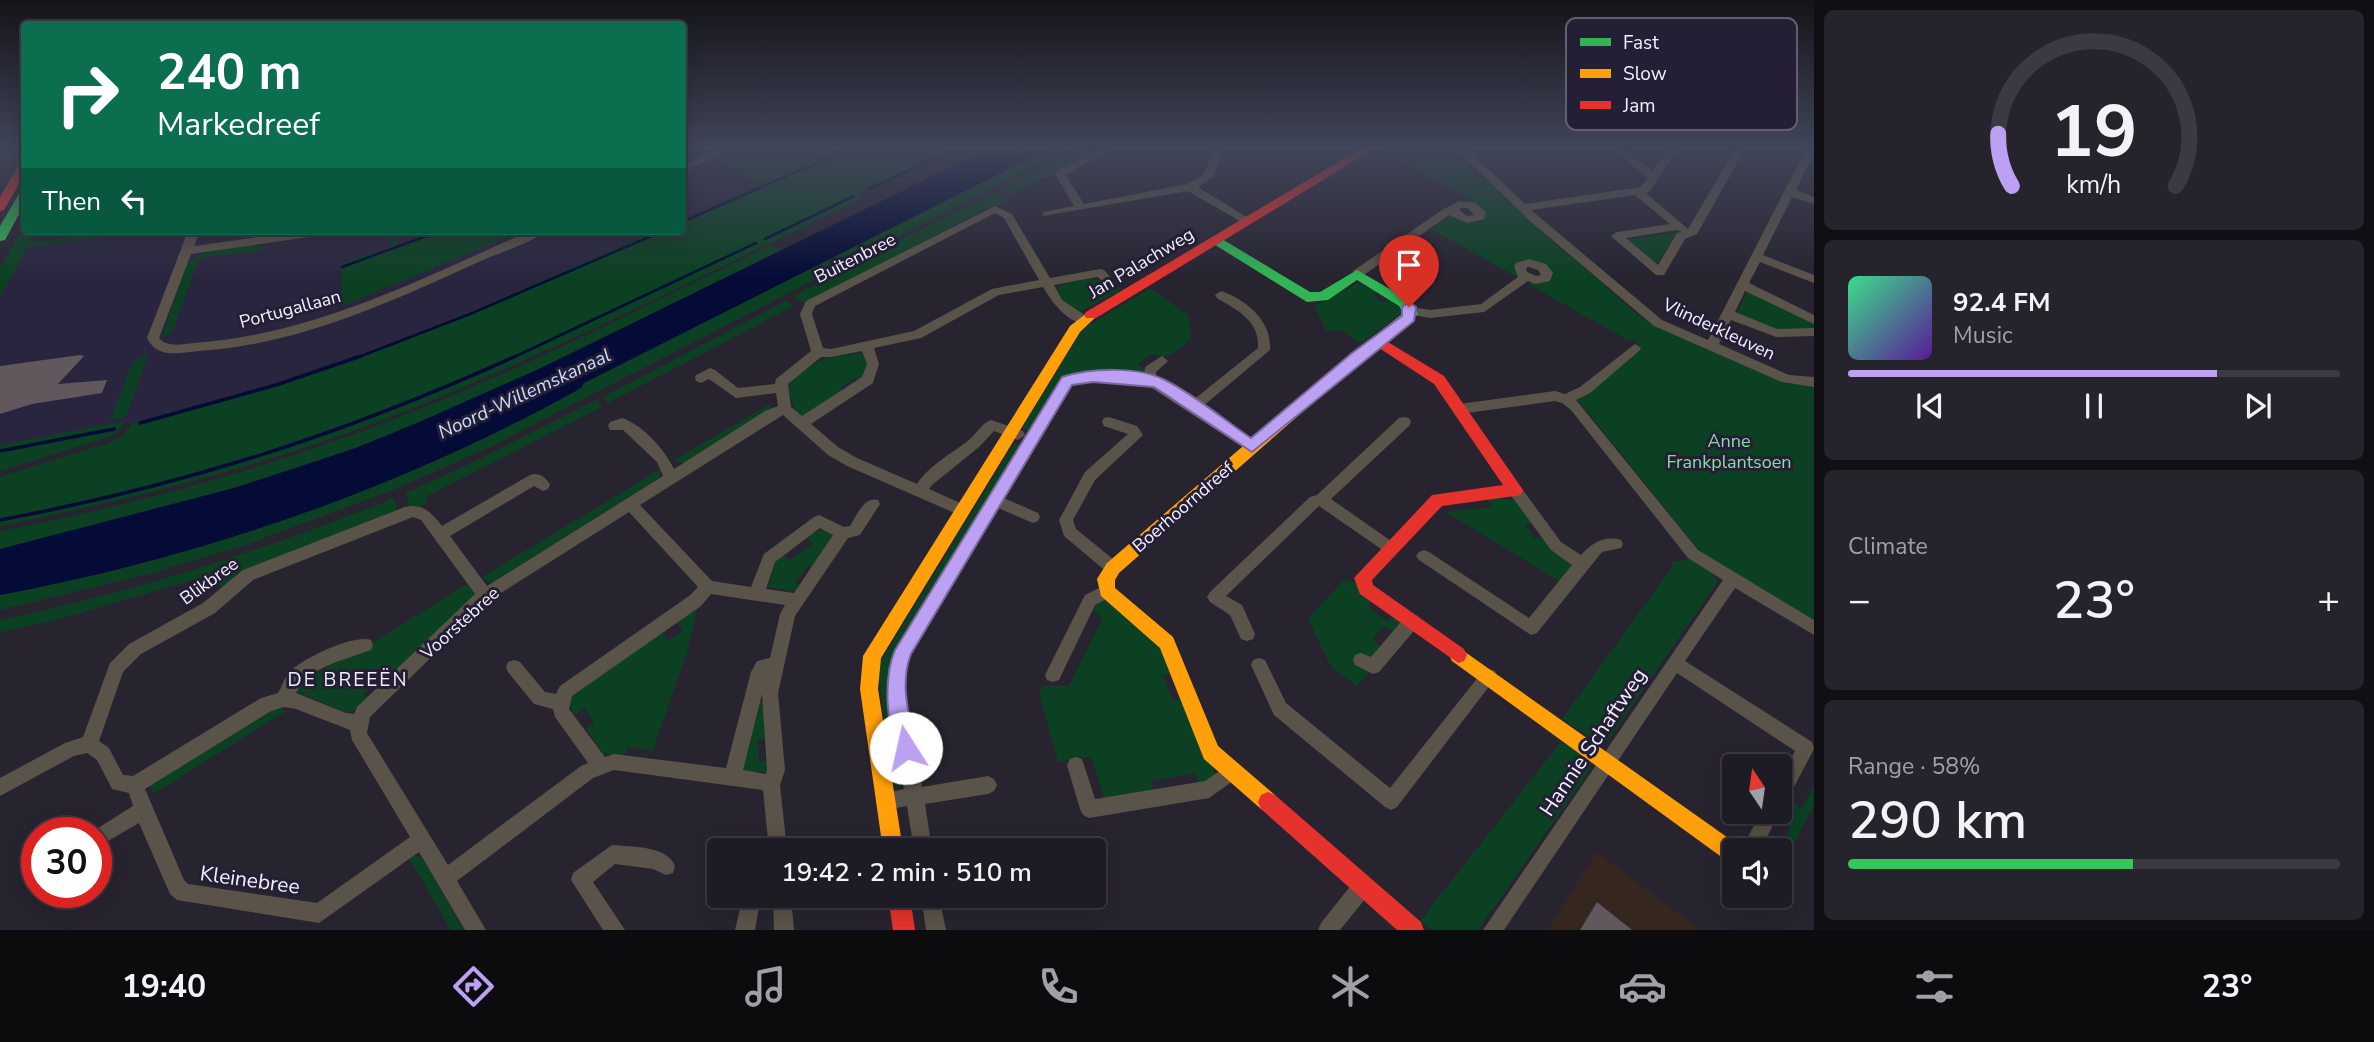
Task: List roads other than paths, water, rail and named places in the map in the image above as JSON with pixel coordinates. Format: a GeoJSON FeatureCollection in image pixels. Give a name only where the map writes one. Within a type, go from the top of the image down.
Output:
{"type":"FeatureCollection","features":[{"type":"Feature","properties":{"kind":"street"},"geometry":{"type":"LineString","coordinates":[[1071,192],[1081,208]]}},
{"type":"Feature","properties":{"kind":"street"},"geometry":{"type":"LineString","coordinates":[[1046,214],[1162,192]]}},
{"type":"Feature","properties":{"kind":"street"},"geometry":{"type":"LineString","coordinates":[[1199,192],[1247,222]]}},
{"type":"Feature","properties":{"kind":"street","name":"Jan Palachweg"},"geometry":{"type":"LineString","coordinates":[[891,838],[869,689],[869,665],[876,647],[1075,329],[1084,320],[1296,192]]}},
{"type":"Feature","properties":{"kind":"street","name":"Vlinderkleuven"},"geometry":{"type":"LineString","coordinates":[[1506,192],[1658,323],[1787,379],[1814,382]]}},
{"type":"Feature","properties":{"kind":"street"},"geometry":{"type":"LineString","coordinates":[[1522,208],[1635,192]]}},
{"type":"Feature","properties":{"kind":"street"},"geometry":{"type":"LineString","coordinates":[[1638,192],[1691,234]]}},
{"type":"Feature","properties":{"kind":"street"},"geometry":{"type":"LineString","coordinates":[[1678,226],[1617,236],[1660,272],[1681,236],[1691,234],[1715,192]]}},
{"type":"Feature","properties":{"kind":"street"},"geometry":{"type":"LineString","coordinates":[[1711,347],[1790,192]]}},
{"type":"Feature","properties":{"kind":"street"},"geometry":{"type":"LineString","coordinates":[[1791,192],[1814,201]]}},
{"type":"Feature","properties":{"kind":"street"},"geometry":{"type":"LineString","coordinates":[[0,237],[21,200]]}},
{"type":"Feature","properties":{"kind":"street","name":"Buitenbree"},"geometry":{"type":"LineString","coordinates":[[818,352],[806,314],[810,304],[989,210],[1001,210],[1008,216],[1058,303],[1084,320]]}},
{"type":"Feature","properties":{"kind":"street"},"geometry":{"type":"LineString","coordinates":[[1217,240],[1315,299],[1357,274],[1446,212],[1454,211]]}},
{"type":"Feature","properties":{"kind":"street","name":"Portugallaan"},"geometry":{"type":"LineString","coordinates":[[192,235],[153,338],[156,344],[167,349],[247,340],[324,320],[530,235]]}},
{"type":"Feature","properties":{"kind":"street"},"geometry":{"type":"LineString","coordinates":[[186,251],[296,235]]}},
{"type":"Feature","properties":{"kind":"street"},"geometry":{"type":"LineString","coordinates":[[1757,257],[1814,279]]}},
{"type":"Feature","properties":{"kind":"street"},"geometry":{"type":"LineString","coordinates":[[962,510],[852,462],[801,424],[785,409],[781,388],[784,377],[818,352],[831,353],[917,335],[991,294],[1106,274]]}},
{"type":"Feature","properties":{"kind":"street"},"geometry":{"type":"LineString","coordinates":[[1357,274],[1404,303],[1411,311],[1430,314],[1484,307],[1526,277]]}},
{"type":"Feature","properties":{"kind":"street"},"geometry":{"type":"LineString","coordinates":[[1743,285],[1814,320]]}},
{"type":"Feature","properties":{"kind":"street"},"geometry":{"type":"LineString","coordinates":[[1194,406],[1264,351],[1265,345],[1256,318],[1221,295]]}},
{"type":"Feature","properties":{"kind":"street","name":"Boerhoorndreef"},"geometry":{"type":"LineString","coordinates":[[1113,568],[1252,446],[1409,317],[1411,311]]}},
{"type":"Feature","properties":{"kind":"street"},"geometry":{"type":"LineString","coordinates":[[1728,314],[1776,333],[1814,331]]}},
{"type":"Feature","properties":{"kind":"street"},"geometry":{"type":"LineString","coordinates":[[1378,341],[1439,380],[1556,546],[1582,564]]}},
{"type":"Feature","properties":{"kind":"street"},"geometry":{"type":"LineString","coordinates":[[801,424],[868,380],[873,364],[867,346]]}},
{"type":"Feature","properties":{"kind":"street"},"geometry":{"type":"LineString","coordinates":[[1566,399],[1585,390],[1635,348]]}},
{"type":"Feature","properties":{"kind":"street"},"geometry":{"type":"LineString","coordinates":[[1150,380],[1150,370],[1162,361]]}},
{"type":"Feature","properties":{"kind":"street"},"geometry":{"type":"LineString","coordinates":[[701,378],[710,373],[736,393],[781,388]]}},
{"type":"Feature","properties":{"kind":"street"},"geometry":{"type":"LineString","coordinates":[[921,838],[897,699],[896,668],[904,650],[1065,384],[1072,378],[1150,380],[1252,446]]}},
{"type":"Feature","properties":{"kind":"street"},"geometry":{"type":"LineString","coordinates":[[1459,409],[1555,396],[1566,399],[1577,407],[1687,547],[1732,579],[1814,628]]}},
{"type":"Feature","properties":{"kind":"street","name":"Voorstebree"},"geometry":{"type":"LineString","coordinates":[[359,723],[363,713],[485,595],[770,415],[785,409]]}},
{"type":"Feature","properties":{"kind":"street"},"geometry":{"type":"LineString","coordinates":[[1109,422],[1132,430],[1136,435],[1090,476],[1066,520],[1069,532],[1113,568],[1106,579],[1107,591],[1167,643],[1211,752],[1413,930]]}},
{"type":"Feature","properties":{"kind":"street"},"geometry":{"type":"LineString","coordinates":[[1247,634],[1236,610],[1215,597],[1315,501],[1321,500],[1404,422]]}},
{"type":"Feature","properties":{"kind":"street"},"geometry":{"type":"LineString","coordinates":[[615,426],[622,423],[628,426],[662,459],[671,478]]}},
{"type":"Feature","properties":{"kind":"street"},"geometry":{"type":"LineString","coordinates":[[920,491],[930,476],[975,444],[991,425],[1031,440]]}},
{"type":"Feature","properties":{"kind":"street"},"geometry":{"type":"LineString","coordinates":[[441,534],[535,479],[543,485]]}},
{"type":"Feature","properties":{"kind":"street"},"geometry":{"type":"LineString","coordinates":[[1515,489],[1438,500],[1365,573],[1363,584],[1722,845]]}},
{"type":"Feature","properties":{"kind":"street"},"geometry":{"type":"LineString","coordinates":[[994,500],[1033,517]]}},
{"type":"Feature","properties":{"kind":"street"},"geometry":{"type":"LineString","coordinates":[[1321,500],[1389,547]]}},
{"type":"Feature","properties":{"kind":"street"},"geometry":{"type":"LineString","coordinates":[[630,504],[708,587],[797,600]]}},
{"type":"Feature","properties":{"kind":"street"},"geometry":{"type":"LineString","coordinates":[[757,593],[768,558],[819,521],[844,533],[855,531],[873,504]]}},
{"type":"Feature","properties":{"kind":"street","name":"Blikbree"},"geometry":{"type":"LineString","coordinates":[[89,744],[112,677],[121,661],[135,649],[209,608],[247,575],[410,511],[426,516],[485,595]]}},
{"type":"Feature","properties":{"kind":"street"},"geometry":{"type":"LineString","coordinates":[[777,838],[771,785],[776,770],[762,693],[763,666],[775,665],[788,614],[844,533]]}},
{"type":"Feature","properties":{"kind":"street"},"geometry":{"type":"LineString","coordinates":[[1424,556],[1531,628],[1598,547],[1616,544]]}},
{"type":"Feature","properties":{"kind":"street","name":"Hannie Schaftweg"},"geometry":{"type":"LineString","coordinates":[[1493,930],[1732,579]]}},
{"type":"Feature","properties":{"kind":"street"},"geometry":{"type":"LineString","coordinates":[[600,765],[561,711],[561,702],[566,691],[695,601],[708,587]]}},
{"type":"Feature","properties":{"kind":"street"},"geometry":{"type":"LineString","coordinates":[[1053,675],[1090,600],[1107,591]]}},
{"type":"Feature","properties":{"kind":"street"},"geometry":{"type":"LineString","coordinates":[[1361,660],[1373,667],[1412,621]]}},
{"type":"Feature","properties":{"kind":"street"},"geometry":{"type":"LineString","coordinates":[[284,698],[295,677],[336,652],[365,645]]}},
{"type":"Feature","properties":{"kind":"street"},"geometry":{"type":"LineString","coordinates":[[1675,663],[1806,748],[1792,774]]}},
{"type":"Feature","properties":{"kind":"street"},"geometry":{"type":"LineString","coordinates":[[1259,666],[1280,709],[1391,801],[1489,676]]}},
{"type":"Feature","properties":{"kind":"street"},"geometry":{"type":"LineString","coordinates":[[514,667],[540,699],[561,702]]}},
{"type":"Feature","properties":{"kind":"street"},"geometry":{"type":"LineString","coordinates":[[732,778],[762,693]]}},
{"type":"Feature","properties":{"kind":"street"},"geometry":{"type":"LineString","coordinates":[[0,788],[71,750],[89,744],[103,754],[118,783],[135,785],[267,704],[284,698],[359,723],[358,734],[476,930]]}},
{"type":"Feature","properties":{"kind":"street"},"geometry":{"type":"LineString","coordinates":[[446,878],[600,765],[614,762],[761,781],[771,785]]}},
{"type":"Feature","properties":{"kind":"street"},"geometry":{"type":"LineString","coordinates":[[1076,765],[1089,809],[1209,789],[1231,772]]}},
{"type":"Feature","properties":{"kind":"street","name":"Kleinebree"},"geometry":{"type":"LineString","coordinates":[[135,785],[143,810],[177,887],[184,893],[319,913],[422,839]]}},
{"type":"Feature","properties":{"kind":"street"},"geometry":{"type":"LineString","coordinates":[[885,801],[988,785]]}},
{"type":"Feature","properties":{"kind":"street"},"geometry":{"type":"LineString","coordinates":[[112,829],[143,810]]}},
{"type":"Feature","properties":{"kind":"street"},"geometry":{"type":"LineString","coordinates":[[615,930],[580,880],[612,854],[656,860],[666,866]]}},
{"type":"Feature","properties":{"kind":"street"},"geometry":{"type":"LineString","coordinates":[[1328,930],[1363,886]]}},
{"type":"Feature","properties":{"kind":"street"},"geometry":{"type":"LineString","coordinates":[[745,930],[750,908]]}},
{"type":"Feature","properties":{"kind":"street"},"geometry":{"type":"LineString","coordinates":[[783,908],[784,930]]}},
{"type":"Feature","properties":{"kind":"street"},"geometry":{"type":"LineString","coordinates":[[901,908],[904,930]]}},
{"type":"Feature","properties":{"kind":"street"},"geometry":{"type":"LineString","coordinates":[[932,908],[936,930]]}},
{"type":"Feature","properties":{"kind":"water","name":"Noord-Willemskanaal"},"geometry":{"type":"Polygon","coordinates":[[[899,192],[962,192],[584,383],[581,388],[513,424],[372,487],[299,515],[151,561],[0,595],[0,549],[234,488],[356,448],[539,369],[899,192]]]}},
{"type":"Feature","properties":{"kind":"waterway"},"geometry":{"type":"LineString","coordinates":[[686,220],[750,192]]}},
{"type":"Feature","properties":{"kind":"waterway"},"geometry":{"type":"LineString","coordinates":[[765,239],[854,196]]}},
{"type":"Feature","properties":{"kind":"waterway"},"geometry":{"type":"LineString","coordinates":[[342,267],[429,235]]}},
{"type":"Feature","properties":{"kind":"waterway"},"geometry":{"type":"LineString","coordinates":[[356,358],[470,314],[654,235]]}},
{"type":"Feature","properties":{"kind":"waterway"},"geometry":{"type":"LineString","coordinates":[[512,358],[756,243]]}},
{"type":"Feature","properties":{"kind":"waterway"},"geometry":{"type":"LineString","coordinates":[[140,423],[276,385],[361,356]]}},
{"type":"Feature","properties":{"kind":"waterway"},"geometry":{"type":"LineString","coordinates":[[0,520],[135,491],[263,454],[389,410],[516,356]]}},
{"type":"Feature","properties":{"kind":"waterway"},"geometry":{"type":"LineString","coordinates":[[0,451],[114,429]]}},
{"type":"Feature","properties":{"kind":"district","name":"DE BREEËN"},"geometry":{"type":"Point","coordinates":[348,679]}},
{"type":"Feature","properties":{"kind":"park label","name":"Anne Frankplantsoen"},"geometry":{"type":"Point","coordinates":[1729,451]}}]}
